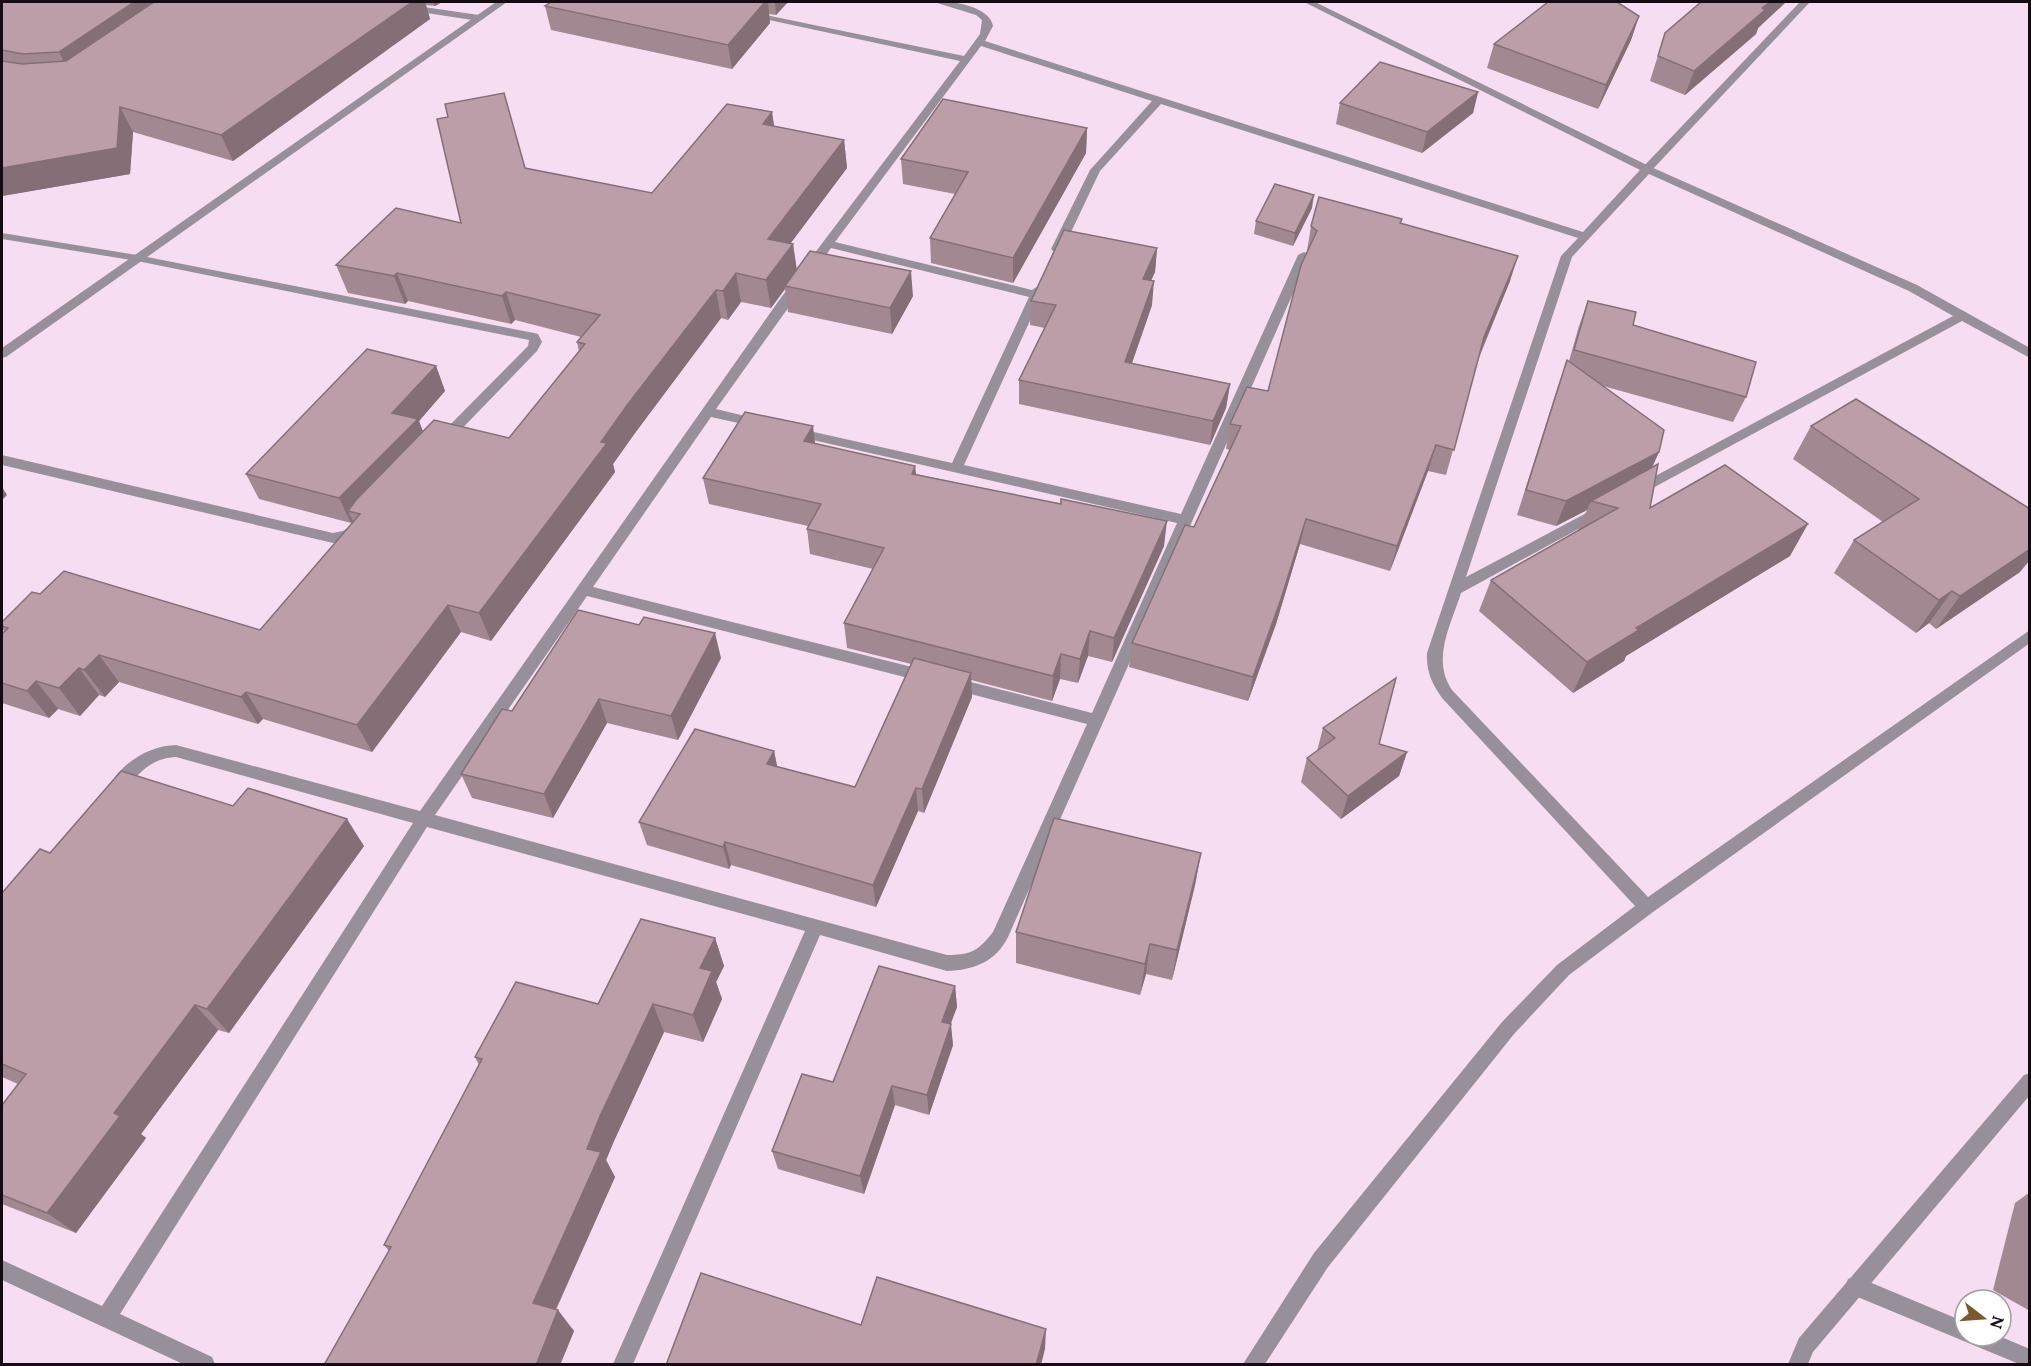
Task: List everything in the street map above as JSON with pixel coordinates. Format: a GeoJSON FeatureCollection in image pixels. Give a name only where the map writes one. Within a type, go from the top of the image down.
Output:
{"type":"FeatureCollection","features":[{"type":"Feature","properties":{"kind":"street"},"geometry":{"type":"LineString","coordinates":[[374,2],[479,18]]}},
{"type":"Feature","properties":{"kind":"street"},"geometry":{"type":"LineString","coordinates":[[2,354],[502,2]]}},
{"type":"Feature","properties":{"kind":"street"},"geometry":{"type":"LineString","coordinates":[[106,1318],[425,818],[708,412],[979,42],[988,26],[987,19],[979,13],[939,2]]}},
{"type":"Feature","properties":{"kind":"street"},"geometry":{"type":"LineString","coordinates":[[1309,2],[1647,169],[1913,288],[2030,354]]}},
{"type":"Feature","properties":{"kind":"street"},"geometry":{"type":"LineString","coordinates":[[1647,907],[1447,694],[1437,680],[1433,667],[1434,653],[1567,256],[1804,2]]}},
{"type":"Feature","properties":{"kind":"street"},"geometry":{"type":"LineString","coordinates":[[735,11],[966,60]]}},
{"type":"Feature","properties":{"kind":"street"},"geometry":{"type":"LineString","coordinates":[[979,42],[1584,236]]}},
{"type":"Feature","properties":{"kind":"street"},"geometry":{"type":"LineString","coordinates":[[956,468],[1092,176],[1159,99]]}},
{"type":"Feature","properties":{"kind":"street"},"geometry":{"type":"LineString","coordinates":[[2,236],[137,258],[534,337],[536,342],[533,348],[434,450]]}},
{"type":"Feature","properties":{"kind":"street"},"geometry":{"type":"LineString","coordinates":[[829,244],[1036,295]]}},
{"type":"Feature","properties":{"kind":"street"},"geometry":{"type":"LineString","coordinates":[[108,798],[144,759],[160,750],[176,751],[946,963],[968,963],[986,955],[999,937],[1304,255]]}},
{"type":"Feature","properties":{"kind":"street"},"geometry":{"type":"LineString","coordinates":[[1455,590],[1963,315]]}},
{"type":"Feature","properties":{"kind":"street"},"geometry":{"type":"LineString","coordinates":[[708,412],[1186,520]]}},
{"type":"Feature","properties":{"kind":"street"},"geometry":{"type":"LineString","coordinates":[[2,460],[333,538],[347,535],[368,518]]}},
{"type":"Feature","properties":{"kind":"street"},"geometry":{"type":"LineString","coordinates":[[583,590],[1096,720]]}},
{"type":"Feature","properties":{"kind":"street"},"geometry":{"type":"LineString","coordinates":[[1253,1365],[1321,1260],[1508,1028],[1563,970],[1647,907],[2030,635]]}},
{"type":"Feature","properties":{"kind":"street"},"geometry":{"type":"LineString","coordinates":[[623,1365],[815,927]]}},
{"type":"Feature","properties":{"kind":"street"},"geometry":{"type":"LineString","coordinates":[[1798,1365],[1806,1345],[2030,1082]]}},
{"type":"Feature","properties":{"kind":"street"},"geometry":{"type":"LineString","coordinates":[[2,1270],[205,1365]]}},
{"type":"Feature","properties":{"kind":"street"},"geometry":{"type":"LineString","coordinates":[[1855,1286],[1953,1327]]}},
{"type":"Feature","properties":{"kind":"street"},"geometry":{"type":"LineString","coordinates":[[2003,1348],[2030,1359]]}},
{"type":"Feature","properties":{"kind":"building"},"geometry":{"type":"Polygon","coordinates":[[[2,2],[134,2],[59,52],[23,54],[2,50],[2,2]]]}},
{"type":"Feature","properties":{"kind":"building"},"geometry":{"type":"Polygon","coordinates":[[[154,2],[412,2],[221,135],[120,107],[117,148],[2,168],[2,61],[22,64],[66,61],[154,2]]]}},
{"type":"Feature","properties":{"kind":"building"},"geometry":{"type":"Polygon","coordinates":[[[551,2],[765,2],[728,45],[545,6],[551,2]]]}},
{"type":"Feature","properties":{"kind":"building"},"geometry":{"type":"Polygon","coordinates":[[[1548,2],[1617,2],[1639,16],[1606,85],[1494,44],[1548,2]]]}},
{"type":"Feature","properties":{"kind":"building"},"geometry":{"type":"Polygon","coordinates":[[[1701,2],[1770,2],[1762,8],[1765,10],[1694,71],[1658,56],[1665,33],[1701,2]]]}},
{"type":"Feature","properties":{"kind":"building"},"geometry":{"type":"Polygon","coordinates":[[[1380,62],[1478,92],[1427,132],[1340,103],[1380,62]]]}},
{"type":"Feature","properties":{"kind":"building"},"geometry":{"type":"Polygon","coordinates":[[[504,93],[525,168],[652,193],[727,104],[772,112],[763,124],[844,140],[768,239],[793,244],[766,280],[736,273],[723,291],[716,290],[628,404],[601,442],[607,443],[479,613],[448,605],[357,725],[246,692],[241,697],[99,655],[84,670],[79,668],[59,688],[36,681],[27,691],[2,683],[2,634],[8,628],[2,626],[2,622],[32,592],[40,594],[64,571],[260,630],[360,514],[348,511],[356,500],[434,420],[509,438],[585,344],[577,342],[600,315],[506,292],[502,296],[397,273],[394,276],[336,265],[396,208],[461,223],[437,119],[448,117],[445,104],[504,93]]]}},
{"type":"Feature","properties":{"kind":"building"},"geometry":{"type":"Polygon","coordinates":[[[943,99],[1087,128],[1013,258],[930,238],[968,172],[901,159],[943,99]]]}},
{"type":"Feature","properties":{"kind":"building"},"geometry":{"type":"Polygon","coordinates":[[[1275,184],[1314,195],[1295,233],[1256,221],[1275,184]]]}},
{"type":"Feature","properties":{"kind":"building"},"geometry":{"type":"Polygon","coordinates":[[[1319,197],[1402,219],[1400,223],[1518,256],[1484,337],[1454,450],[1436,445],[1397,546],[1306,519],[1253,677],[1132,643],[1185,525],[1194,527],[1241,426],[1230,424],[1247,387],[1268,391],[1301,265],[1317,231],[1311,226],[1319,197]]]}},
{"type":"Feature","properties":{"kind":"building"},"geometry":{"type":"Polygon","coordinates":[[[1064,230],[1157,248],[1143,279],[1154,281],[1125,362],[1230,384],[1213,421],[1019,380],[1056,305],[1031,301],[1064,230]]]}},
{"type":"Feature","properties":{"kind":"building"},"geometry":{"type":"Polygon","coordinates":[[[810,251],[911,271],[890,308],[785,286],[810,251]]]}},
{"type":"Feature","properties":{"kind":"building"},"geometry":{"type":"Polygon","coordinates":[[[1588,301],[1636,312],[1633,325],[1756,362],[1746,397],[1574,350],[1588,301]]]}},
{"type":"Feature","properties":{"kind":"building"},"geometry":{"type":"Polygon","coordinates":[[[367,349],[436,366],[392,413],[418,419],[339,498],[246,474],[367,349]]]}},
{"type":"Feature","properties":{"kind":"building"},"geometry":{"type":"Polygon","coordinates":[[[1567,360],[1664,430],[1659,452],[1566,501],[1526,490],[1567,360]]]}},
{"type":"Feature","properties":{"kind":"building"},"geometry":{"type":"Polygon","coordinates":[[[1856,399],[2030,509],[2030,549],[1960,596],[1952,591],[1939,600],[1854,540],[1919,499],[1811,426],[1856,399]]]}},
{"type":"Feature","properties":{"kind":"building"},"geometry":{"type":"Polygon","coordinates":[[[745,412],[813,426],[804,441],[915,466],[912,474],[1061,504],[1061,499],[1167,521],[1114,638],[1090,631],[1080,659],[1061,654],[1053,676],[844,623],[884,548],[807,529],[821,504],[703,478],[745,412]]]}},
{"type":"Feature","properties":{"kind":"building"},"geometry":{"type":"Polygon","coordinates":[[[1658,464],[1650,508],[1725,465],[1808,524],[1636,628],[1639,630],[1587,662],[1491,580],[1618,508],[1591,501],[1658,464]]]}},
{"type":"Feature","properties":{"kind":"building"},"geometry":{"type":"Polygon","coordinates":[[[578,610],[639,625],[644,617],[715,633],[671,716],[599,699],[544,794],[461,774],[502,709],[512,711],[578,610]]]}},
{"type":"Feature","properties":{"kind":"building"},"geometry":{"type":"Polygon","coordinates":[[[914,658],[971,673],[922,789],[916,788],[873,885],[725,842],[723,847],[639,822],[695,729],[774,751],[767,764],[855,787],[914,658]]]}},
{"type":"Feature","properties":{"kind":"building"},"geometry":{"type":"Polygon","coordinates":[[[1396,678],[1379,744],[1407,752],[1348,796],[1307,758],[1335,738],[1323,728],[1396,678]]]}},
{"type":"Feature","properties":{"kind":"building"},"geometry":{"type":"Polygon","coordinates":[[[121,771],[233,806],[248,788],[347,819],[207,1009],[195,1005],[114,1113],[120,1116],[47,1213],[2,1195],[2,1105],[26,1074],[2,1064],[2,893],[40,849],[50,853],[121,771]]]}},
{"type":"Feature","properties":{"kind":"building"},"geometry":{"type":"Polygon","coordinates":[[[1054,818],[1201,853],[1177,950],[1150,944],[1145,964],[1016,932],[1054,818]]]}},
{"type":"Feature","properties":{"kind":"building"},"geometry":{"type":"Polygon","coordinates":[[[641,919],[715,938],[700,968],[712,971],[693,1015],[653,1004],[600,1116],[587,1149],[601,1152],[533,1303],[558,1310],[536,1365],[324,1365],[391,1247],[384,1245],[482,1059],[475,1057],[516,982],[598,1004],[641,919]]]}},
{"type":"Feature","properties":{"kind":"building"},"geometry":{"type":"Polygon","coordinates":[[[879,966],[955,986],[942,1022],[951,1024],[927,1095],[892,1086],[860,1176],[772,1151],[802,1074],[833,1082],[879,966]]]}},
{"type":"Feature","properties":{"kind":"building"},"geometry":{"type":"Polygon","coordinates":[[[701,1273],[861,1325],[877,1277],[1046,1329],[1036,1365],[666,1365],[701,1273]]]}}]}
